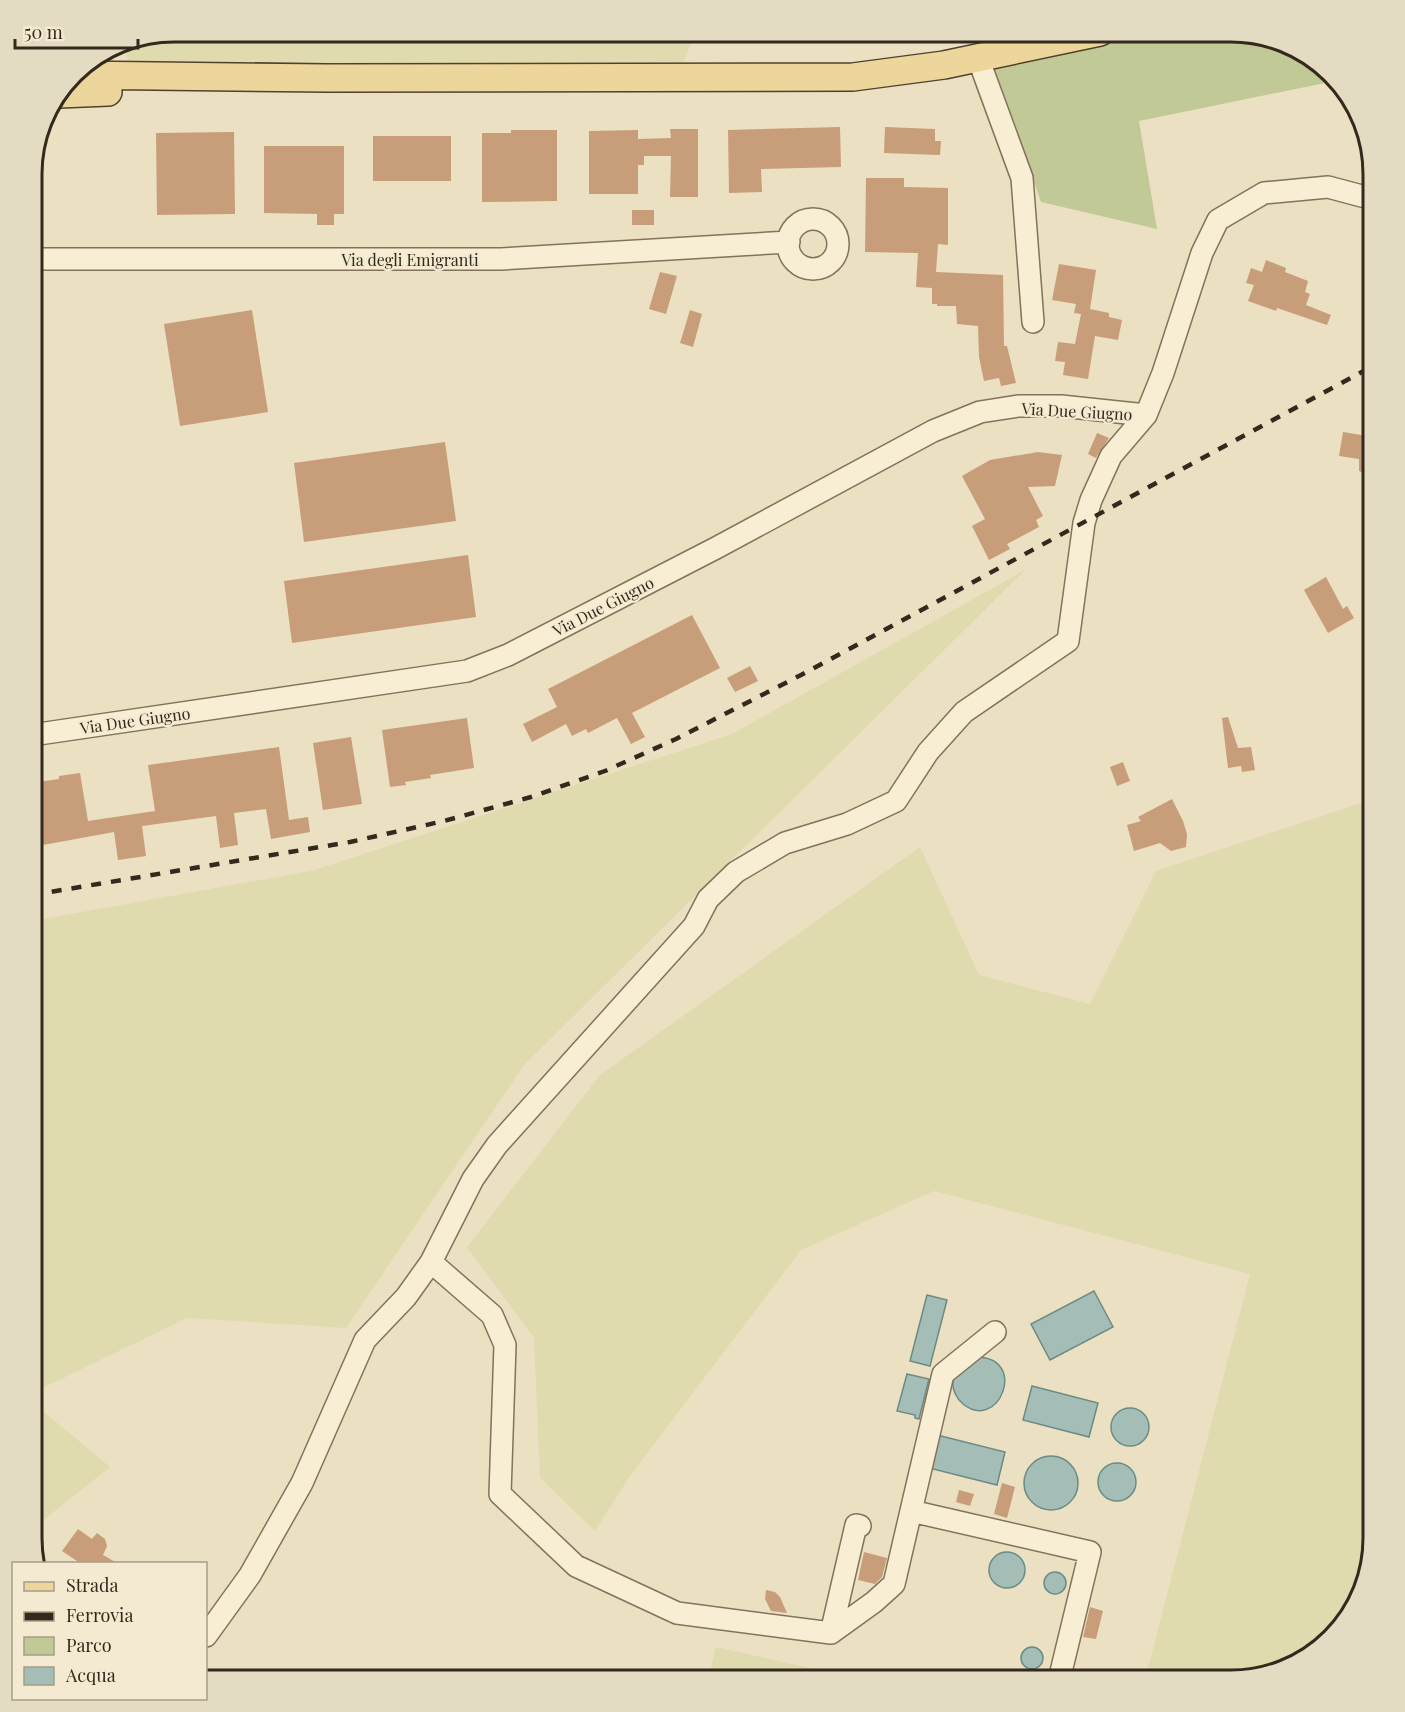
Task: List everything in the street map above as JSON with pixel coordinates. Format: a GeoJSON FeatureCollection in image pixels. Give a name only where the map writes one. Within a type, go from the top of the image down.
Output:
{"type":"FeatureCollection","features":[{"type":"Feature","properties":{"kind":"main road"},"geometry":{"type":"LineString","coordinates":[[87,75],[328,78],[853,77],[944,65],[1053,42]]}},
{"type":"Feature","properties":{"kind":"main road"},"geometry":{"type":"LineString","coordinates":[[70,93],[328,78]]}},
{"type":"Feature","properties":{"kind":"street"},"geometry":{"type":"LineString","coordinates":[[978,58],[1022,178],[1033,322]]}},
{"type":"Feature","properties":{"kind":"street"},"geometry":{"type":"LineString","coordinates":[[207,1635],[250,1575],[302,1483],[365,1340],[406,1297],[431,1262],[473,1179],[498,1145],[694,926],[708,899],[736,872],[785,843],[847,824],[896,801],[928,752],[964,712],[1068,641],[1084,523],[1091,500],[1111,456],[1146,415],[1163,373],[1202,253],[1218,220],[1264,193],[1328,187],[1363,196]]}},
{"type":"Feature","properties":{"kind":"street","name":"Via degli Emigranti"},"geometry":{"type":"LineString","coordinates":[[42,259],[501,259],[789,242]]}},
{"type":"Feature","properties":{"kind":"street","name":"Via Due Giugno"},"geometry":{"type":"LineString","coordinates":[[42,734],[466,671],[508,655],[716,548],[933,431],[980,412],[1018,406],[1060,406],[1146,415]]}},
{"type":"Feature","properties":{"kind":"street"},"geometry":{"type":"LineString","coordinates":[[431,1262],[492,1315],[505,1345],[500,1494],[576,1566],[677,1613],[831,1633],[874,1602],[894,1584],[943,1374],[995,1332]]}},
{"type":"Feature","properties":{"kind":"street"},"geometry":{"type":"LineString","coordinates":[[911,1511],[1090,1552],[1061,1670]]}},
{"type":"Feature","properties":{"kind":"street"},"geometry":{"type":"LineString","coordinates":[[831,1633],[856,1525],[860,1526]]}},
{"type":"Feature","properties":{"kind":"shaded area"},"geometry":{"type":"Polygon","coordinates":[[[174,42],[691,42],[682,66],[127,66],[126,51],[157,43],[174,42]]]}},
{"type":"Feature","properties":{"kind":"shaded area"},"geometry":{"type":"Polygon","coordinates":[[[1025,570],[524,1065],[346,1328],[187,1318],[42,1388],[42,919],[311,871],[732,734],[1025,570]]]}},
{"type":"Feature","properties":{"kind":"shaded area"},"geometry":{"type":"Polygon","coordinates":[[[1363,802],[1363,1538],[1362,1555],[1353,1588],[1341,1611],[1330,1625],[1304,1648],[1273,1663],[1257,1667],[1240,1670],[1148,1670],[1250,1274],[934,1191],[801,1250],[630,1476],[595,1531],[540,1478],[534,1338],[467,1247],[600,1075],[920,847],[979,975],[1090,1004],[1156,871],[1363,802]]]}},
{"type":"Feature","properties":{"kind":"shaded area"},"geometry":{"type":"Polygon","coordinates":[[[42,1410],[110,1467],[42,1521],[42,1410]]]}},
{"type":"Feature","properties":{"kind":"shaded area"},"geometry":{"type":"Polygon","coordinates":[[[716,1647],[818,1670],[710,1670],[716,1647]]]}},
{"type":"Feature","properties":{"kind":"green space"},"geometry":{"type":"Polygon","coordinates":[[[1107,42],[1240,42],[1273,49],[1289,56],[1311,69],[1326,83],[1139,121],[1157,229],[1041,202],[994,67],[1107,42]]]}},
{"type":"Feature","properties":{"kind":"water"},"geometry":{"type":"Polygon","coordinates":[[[1094,1291],[1113,1327],[1050,1360],[1031,1324],[1094,1291]]]}},
{"type":"Feature","properties":{"kind":"water"},"geometry":{"type":"Polygon","coordinates":[[[927,1295],[947,1300],[930,1366],[910,1361],[927,1295]]]}},
{"type":"Feature","properties":{"kind":"water"},"geometry":{"type":"Polygon","coordinates":[[[976,1357],[992,1360],[1001,1368],[1005,1380],[1003,1391],[997,1402],[988,1409],[976,1410],[963,1404],[955,1392],[953,1379],[976,1357]]]}},
{"type":"Feature","properties":{"kind":"water"},"geometry":{"type":"Polygon","coordinates":[[[907,1374],[929,1379],[919,1419],[915,1418],[915,1415],[897,1411],[907,1374]]]}},
{"type":"Feature","properties":{"kind":"water"},"geometry":{"type":"Polygon","coordinates":[[[1032,1386],[1098,1403],[1089,1437],[1023,1420],[1032,1386]]]}},
{"type":"Feature","properties":{"kind":"water"},"geometry":{"type":"Polygon","coordinates":[[[1130,1408],[1144,1413],[1149,1427],[1144,1441],[1130,1446],[1116,1441],[1111,1427],[1116,1413],[1130,1408]]]}},
{"type":"Feature","properties":{"kind":"water"},"geometry":{"type":"Polygon","coordinates":[[[937,1435],[1005,1452],[997,1485],[929,1468],[937,1435]]]}},
{"type":"Feature","properties":{"kind":"water"},"geometry":{"type":"Polygon","coordinates":[[[1051,1456],[1061,1458],[1070,1464],[1076,1473],[1078,1483],[1076,1493],[1070,1502],[1061,1508],[1051,1510],[1041,1508],[1032,1502],[1026,1493],[1024,1483],[1026,1473],[1032,1464],[1041,1458],[1051,1456]]]}},
{"type":"Feature","properties":{"kind":"water"},"geometry":{"type":"Polygon","coordinates":[[[1117,1463],[1131,1468],[1136,1482],[1131,1496],[1117,1501],[1103,1496],[1098,1482],[1103,1468],[1117,1463]]]}},
{"type":"Feature","properties":{"kind":"water"},"geometry":{"type":"Polygon","coordinates":[[[1007,1552],[1020,1557],[1025,1570],[1020,1583],[1007,1588],[994,1583],[989,1570],[994,1557],[1007,1552]]]}},
{"type":"Feature","properties":{"kind":"water"},"geometry":{"type":"Polygon","coordinates":[[[1051,1572],[1059,1572],[1066,1579],[1066,1587],[1059,1594],[1051,1594],[1044,1587],[1044,1579],[1051,1572]]]}},
{"type":"Feature","properties":{"kind":"water"},"geometry":{"type":"Polygon","coordinates":[[[1032,1647],[1040,1650],[1043,1658],[1040,1666],[1032,1669],[1024,1666],[1021,1658],[1024,1650],[1032,1647]]]}},
{"type":"Feature","properties":{"kind":"building"},"geometry":{"type":"Polygon","coordinates":[[[840,127],[841,167],[761,169],[762,192],[729,193],[728,130],[840,127]]]}},
{"type":"Feature","properties":{"kind":"building"},"geometry":{"type":"Polygon","coordinates":[[[885,127],[935,129],[935,141],[941,141],[940,155],[884,153],[885,127]]]}},
{"type":"Feature","properties":{"kind":"building"},"geometry":{"type":"Polygon","coordinates":[[[670,129],[698,129],[698,197],[670,197],[671,156],[644,156],[644,165],[638,165],[638,194],[589,194],[589,131],[638,130],[638,139],[671,138],[670,129]]]}},
{"type":"Feature","properties":{"kind":"building"},"geometry":{"type":"Polygon","coordinates":[[[511,130],[557,130],[557,201],[482,202],[482,133],[511,133],[511,130]]]}},
{"type":"Feature","properties":{"kind":"building"},"geometry":{"type":"Polygon","coordinates":[[[234,132],[235,214],[157,215],[156,133],[234,132]]]}},
{"type":"Feature","properties":{"kind":"building"},"geometry":{"type":"Polygon","coordinates":[[[373,136],[451,136],[451,181],[373,181],[373,136]]]}},
{"type":"Feature","properties":{"kind":"building"},"geometry":{"type":"Polygon","coordinates":[[[264,146],[344,146],[344,214],[334,214],[334,225],[317,225],[317,214],[264,213],[264,146]]]}},
{"type":"Feature","properties":{"kind":"building"},"geometry":{"type":"Polygon","coordinates":[[[866,178],[904,178],[904,187],[948,188],[948,245],[938,244],[936,272],[1003,275],[1004,346],[1007,346],[1016,383],[1001,386],[999,378],[984,381],[979,357],[978,326],[957,324],[956,306],[932,304],[932,288],[916,287],[918,253],[865,252],[866,178]]]}},
{"type":"Feature","properties":{"kind":"building"},"geometry":{"type":"Polygon","coordinates":[[[632,210],[654,210],[654,225],[632,225],[632,210]]]}},
{"type":"Feature","properties":{"kind":"building"},"geometry":{"type":"Polygon","coordinates":[[[1266,260],[1286,268],[1285,272],[1308,281],[1305,292],[1310,294],[1306,305],[1331,315],[1327,325],[1248,301],[1254,285],[1246,283],[1251,268],[1262,272],[1266,260]]]}},
{"type":"Feature","properties":{"kind":"building"},"geometry":{"type":"Polygon","coordinates":[[[1059,264],[1096,270],[1090,309],[1109,313],[1109,317],[1122,320],[1118,340],[1095,336],[1088,379],[1063,375],[1065,362],[1055,361],[1058,342],[1075,344],[1081,314],[1074,313],[1076,304],[1052,300],[1059,264]]]}},
{"type":"Feature","properties":{"kind":"building"},"geometry":{"type":"Polygon","coordinates":[[[660,272],[677,276],[666,314],[649,309],[660,272]]]}},
{"type":"Feature","properties":{"kind":"building"},"geometry":{"type":"Polygon","coordinates":[[[252,310],[268,412],[180,426],[164,324],[252,310]]]}},
{"type":"Feature","properties":{"kind":"building"},"geometry":{"type":"Polygon","coordinates":[[[690,310],[702,314],[693,347],[680,343],[690,310]]]}},
{"type":"Feature","properties":{"kind":"building"},"geometry":{"type":"Polygon","coordinates":[[[1343,432],[1363,435],[1363,473],[1359,471],[1359,459],[1339,456],[1343,432]]]}},
{"type":"Feature","properties":{"kind":"building"},"geometry":{"type":"Polygon","coordinates":[[[1097,433],[1109,438],[1096,458],[1088,454],[1097,433]]]}},
{"type":"Feature","properties":{"kind":"building"},"geometry":{"type":"Polygon","coordinates":[[[445,442],[456,521],[304,542],[294,463],[445,442]]]}},
{"type":"Feature","properties":{"kind":"building"},"geometry":{"type":"Polygon","coordinates":[[[1038,452],[1062,455],[1055,486],[1028,487],[1043,516],[1036,520],[1039,527],[1007,544],[1010,549],[989,560],[972,526],[985,519],[962,476],[990,460],[1038,452]]]}},
{"type":"Feature","properties":{"kind":"building"},"geometry":{"type":"Polygon","coordinates":[[[468,555],[476,617],[292,643],[284,581],[468,555]]]}},
{"type":"Feature","properties":{"kind":"building"},"geometry":{"type":"Polygon","coordinates":[[[1326,577],[1343,609],[1347,606],[1354,618],[1328,633],[1304,590],[1326,577]]]}},
{"type":"Feature","properties":{"kind":"building"},"geometry":{"type":"Polygon","coordinates":[[[692,615],[720,668],[632,713],[645,737],[631,744],[617,718],[588,733],[586,729],[572,736],[566,724],[532,742],[523,724],[557,707],[548,689],[692,615]]]}},
{"type":"Feature","properties":{"kind":"building"},"geometry":{"type":"Polygon","coordinates":[[[750,666],[758,681],[735,692],[727,678],[750,666]]]}},
{"type":"Feature","properties":{"kind":"building"},"geometry":{"type":"Polygon","coordinates":[[[1228,717],[1238,748],[1251,747],[1255,770],[1242,772],[1241,766],[1228,768],[1222,718],[1228,717]]]}},
{"type":"Feature","properties":{"kind":"building"},"geometry":{"type":"Polygon","coordinates":[[[467,718],[474,768],[430,775],[431,778],[390,787],[382,730],[467,718]]]}},
{"type":"Feature","properties":{"kind":"building"},"geometry":{"type":"Polygon","coordinates":[[[351,737],[362,804],[323,810],[313,743],[351,737]]]}},
{"type":"Feature","properties":{"kind":"building"},"geometry":{"type":"Polygon","coordinates":[[[279,747],[289,820],[308,817],[310,832],[271,839],[266,809],[234,813],[238,845],[220,848],[216,816],[142,826],[146,856],[118,860],[114,832],[42,845],[42,781],[80,773],[88,821],[155,811],[148,765],[279,747]]]}},
{"type":"Feature","properties":{"kind":"building"},"geometry":{"type":"Polygon","coordinates":[[[1123,762],[1130,781],[1117,786],[1110,767],[1123,762]]]}},
{"type":"Feature","properties":{"kind":"building"},"geometry":{"type":"Polygon","coordinates":[[[1172,799],[1187,834],[1186,847],[1171,851],[1160,843],[1134,851],[1127,825],[1141,821],[1138,817],[1172,799]]]}},
{"type":"Feature","properties":{"kind":"building"},"geometry":{"type":"Polygon","coordinates":[[[1002,1483],[1015,1487],[1007,1518],[994,1514],[1002,1483]]]}},
{"type":"Feature","properties":{"kind":"building"},"geometry":{"type":"Polygon","coordinates":[[[959,1490],[974,1494],[970,1506],[956,1502],[959,1490]]]}},
{"type":"Feature","properties":{"kind":"building"},"geometry":{"type":"Polygon","coordinates":[[[78,1529],[92,1539],[97,1533],[105,1539],[107,1546],[103,1555],[115,1562],[78,1562],[62,1551],[78,1529]]]}},
{"type":"Feature","properties":{"kind":"building"},"geometry":{"type":"Polygon","coordinates":[[[864,1552],[887,1558],[882,1577],[875,1584],[858,1580],[864,1552]]]}},
{"type":"Feature","properties":{"kind":"building"},"geometry":{"type":"Polygon","coordinates":[[[766,1590],[775,1592],[780,1597],[787,1613],[771,1611],[765,1599],[766,1590]]]}},
{"type":"Feature","properties":{"kind":"building"},"geometry":{"type":"Polygon","coordinates":[[[1090,1607],[1103,1611],[1096,1639],[1083,1637],[1090,1607]]]}},
{"type":"Feature","properties":{"kind":"railway"},"geometry":{"type":"LineString","coordinates":[[42,893],[350,842],[444,821],[531,797],[605,771],[676,739],[801,675],[1363,371]]}}]}
